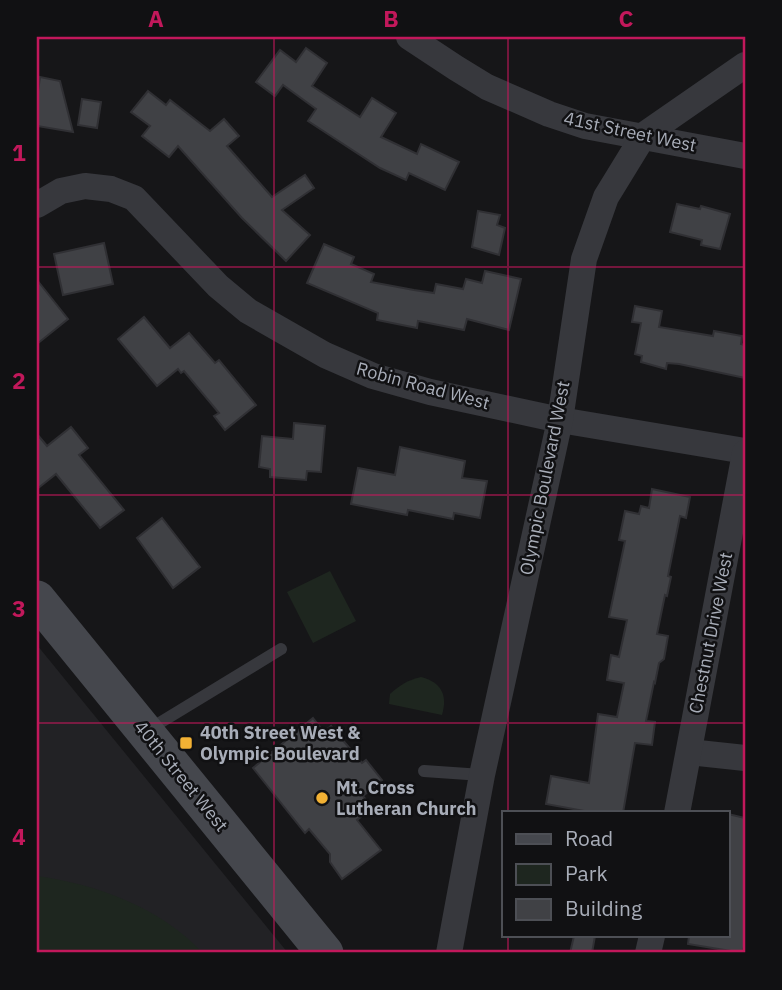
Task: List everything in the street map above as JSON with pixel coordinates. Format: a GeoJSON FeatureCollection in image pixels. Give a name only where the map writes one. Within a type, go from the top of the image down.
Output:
{"type":"FeatureCollection","features":[{"type":"Feature","properties":{"kind":"street","name":"41st Street West"},"geometry":{"type":"LineString","coordinates":[[409,37],[488,86],[549,114],[585,126],[745,156]]}},
{"type":"Feature","properties":{"kind":"street","name":"Olympic Boulevard West"},"geometry":{"type":"LineString","coordinates":[[449,953],[482,775],[560,420],[584,259],[606,198],[644,135],[745,65]]}},
{"type":"Feature","properties":{"kind":"street","name":"Robin Road West"},"geometry":{"type":"LineString","coordinates":[[37,205],[61,191],[85,186],[111,189],[134,198],[218,286],[248,311],[325,355],[373,376],[560,420],[745,452]]}},
{"type":"Feature","properties":{"kind":"street","name":"Chestnut Drive West"},"geometry":{"type":"LineString","coordinates":[[677,811],[745,452]]}},
{"type":"Feature","properties":{"kind":"street","name":"40th Street West"},"geometry":{"type":"LineString","coordinates":[[37,599],[325,953]]}},
{"type":"Feature","properties":{"kind":"street"},"geometry":{"type":"LineString","coordinates":[[689,752],[745,758]]}},
{"type":"Feature","properties":{"kind":"lane"},"geometry":{"type":"LineString","coordinates":[[145,732],[281,649]]}},
{"type":"Feature","properties":{"kind":"lane"},"geometry":{"type":"LineString","coordinates":[[424,771],[482,775]]}},
{"type":"Feature","properties":{"kind":"shaded area"},"geometry":{"type":"Polygon","coordinates":[[[37,645],[288,953],[37,953],[37,645]]]}},
{"type":"Feature","properties":{"kind":"green space"},"geometry":{"type":"Polygon","coordinates":[[[330,571],[356,621],[313,643],[287,592],[330,571]]]}},
{"type":"Feature","properties":{"kind":"green space"},"geometry":{"type":"Polygon","coordinates":[[[421,677],[434,682],[441,690],[444,701],[442,715],[389,704],[390,694],[408,681],[421,677]]]}},
{"type":"Feature","properties":{"kind":"green space"},"geometry":{"type":"Polygon","coordinates":[[[37,876],[83,885],[127,901],[167,923],[203,953],[37,953],[37,876]]]}},
{"type":"Feature","properties":{"kind":"building"},"geometry":{"type":"Polygon","coordinates":[[[306,48],[327,63],[312,86],[360,117],[372,98],[396,113],[381,137],[417,154],[421,144],[459,162],[445,190],[409,173],[406,180],[380,168],[308,121],[316,109],[283,85],[275,96],[256,82],[280,50],[296,62],[306,48]]]}},
{"type":"Feature","properties":{"kind":"building"},"geometry":{"type":"Polygon","coordinates":[[[40,77],[60,81],[73,132],[37,126],[40,77]]]}},
{"type":"Feature","properties":{"kind":"building"},"geometry":{"type":"Polygon","coordinates":[[[148,91],[166,105],[170,100],[210,131],[224,119],[239,136],[227,146],[272,197],[305,175],[314,188],[282,210],[310,235],[286,261],[242,218],[178,146],[169,157],[142,136],[150,126],[131,112],[148,91]]]}},
{"type":"Feature","properties":{"kind":"building"},"geometry":{"type":"Polygon","coordinates":[[[82,99],[101,102],[97,128],[78,125],[82,99]]]}},
{"type":"Feature","properties":{"kind":"building"},"geometry":{"type":"Polygon","coordinates":[[[677,204],[700,209],[701,206],[730,214],[720,249],[701,245],[702,240],[670,232],[677,204]]]}},
{"type":"Feature","properties":{"kind":"building"},"geometry":{"type":"Polygon","coordinates":[[[478,211],[500,215],[497,225],[505,228],[499,255],[472,247],[478,211]]]}},
{"type":"Feature","properties":{"kind":"building"},"geometry":{"type":"Polygon","coordinates":[[[104,243],[113,284],[63,295],[54,254],[104,243]]]}},
{"type":"Feature","properties":{"kind":"building"},"geometry":{"type":"Polygon","coordinates":[[[324,244],[354,257],[351,264],[374,274],[371,282],[414,290],[434,293],[436,284],[463,289],[466,279],[482,283],[485,271],[521,279],[509,330],[467,319],[464,330],[418,321],[417,328],[377,320],[378,313],[307,283],[324,244]]]}},
{"type":"Feature","properties":{"kind":"building"},"geometry":{"type":"Polygon","coordinates":[[[37,280],[68,319],[37,344],[37,280]]]}},
{"type":"Feature","properties":{"kind":"building"},"geometry":{"type":"Polygon","coordinates":[[[635,306],[662,311],[659,327],[713,336],[714,331],[742,336],[741,344],[745,345],[745,378],[679,364],[667,363],[666,369],[641,362],[642,356],[635,354],[641,323],[632,322],[635,306]]]}},
{"type":"Feature","properties":{"kind":"building"},"geometry":{"type":"Polygon","coordinates":[[[144,317],[170,348],[189,333],[215,363],[219,360],[256,405],[225,430],[214,416],[219,413],[184,371],[181,373],[178,369],[157,386],[118,339],[144,317]]]}},
{"type":"Feature","properties":{"kind":"building"},"geometry":{"type":"Polygon","coordinates":[[[294,423],[325,426],[321,472],[307,471],[306,480],[270,477],[270,469],[259,467],[262,436],[293,439],[294,423]]]}},
{"type":"Feature","properties":{"kind":"building"},"geometry":{"type":"Polygon","coordinates":[[[71,427],[88,448],[79,455],[124,510],[100,528],[56,474],[37,489],[37,434],[47,446],[71,427]]]}},
{"type":"Feature","properties":{"kind":"building"},"geometry":{"type":"Polygon","coordinates":[[[400,447],[465,461],[462,478],[487,481],[480,518],[454,513],[453,519],[408,510],[407,515],[351,504],[358,468],[395,475],[400,447]]]}},
{"type":"Feature","properties":{"kind":"building"},"geometry":{"type":"Polygon","coordinates":[[[652,489],[690,497],[686,518],[680,516],[668,576],[671,577],[657,634],[668,636],[646,721],[655,722],[652,745],[635,743],[623,811],[584,811],[546,804],[551,776],[589,783],[598,714],[617,717],[624,683],[607,680],[611,655],[619,657],[627,620],[609,617],[625,541],[619,540],[625,511],[639,514],[641,506],[649,508],[652,489]]]}},
{"type":"Feature","properties":{"kind":"building"},"geometry":{"type":"Polygon","coordinates":[[[162,518],[200,567],[173,588],[137,538],[162,518]]]}},
{"type":"Feature","properties":{"kind":"building","name":"Mt. Cross Lutheran Church"},"geometry":{"type":"Polygon","coordinates":[[[313,718],[324,732],[331,726],[362,763],[366,760],[382,780],[363,796],[367,801],[362,806],[367,812],[357,820],[381,850],[342,879],[330,862],[330,854],[309,829],[305,833],[253,768],[313,718]]]}},
{"type":"Feature","properties":{"kind":"building"},"geometry":{"type":"Polygon","coordinates":[[[730,814],[745,818],[743,953],[688,944],[689,937],[730,937],[730,814]]]}},
{"type":"Feature","properties":{"kind":"building"},"geometry":{"type":"Polygon","coordinates":[[[574,937],[595,937],[592,953],[570,953],[574,937]]]}},
{"type":"Feature","properties":{"kind":"place","name":"40th Street West & Olympic Boulevard"},"geometry":{"type":"Point","coordinates":[186,743]}},
{"type":"Feature","properties":{"kind":"place","name":"Mt. Cross Lutheran Church"},"geometry":{"type":"Point","coordinates":[322,798]}}]}
